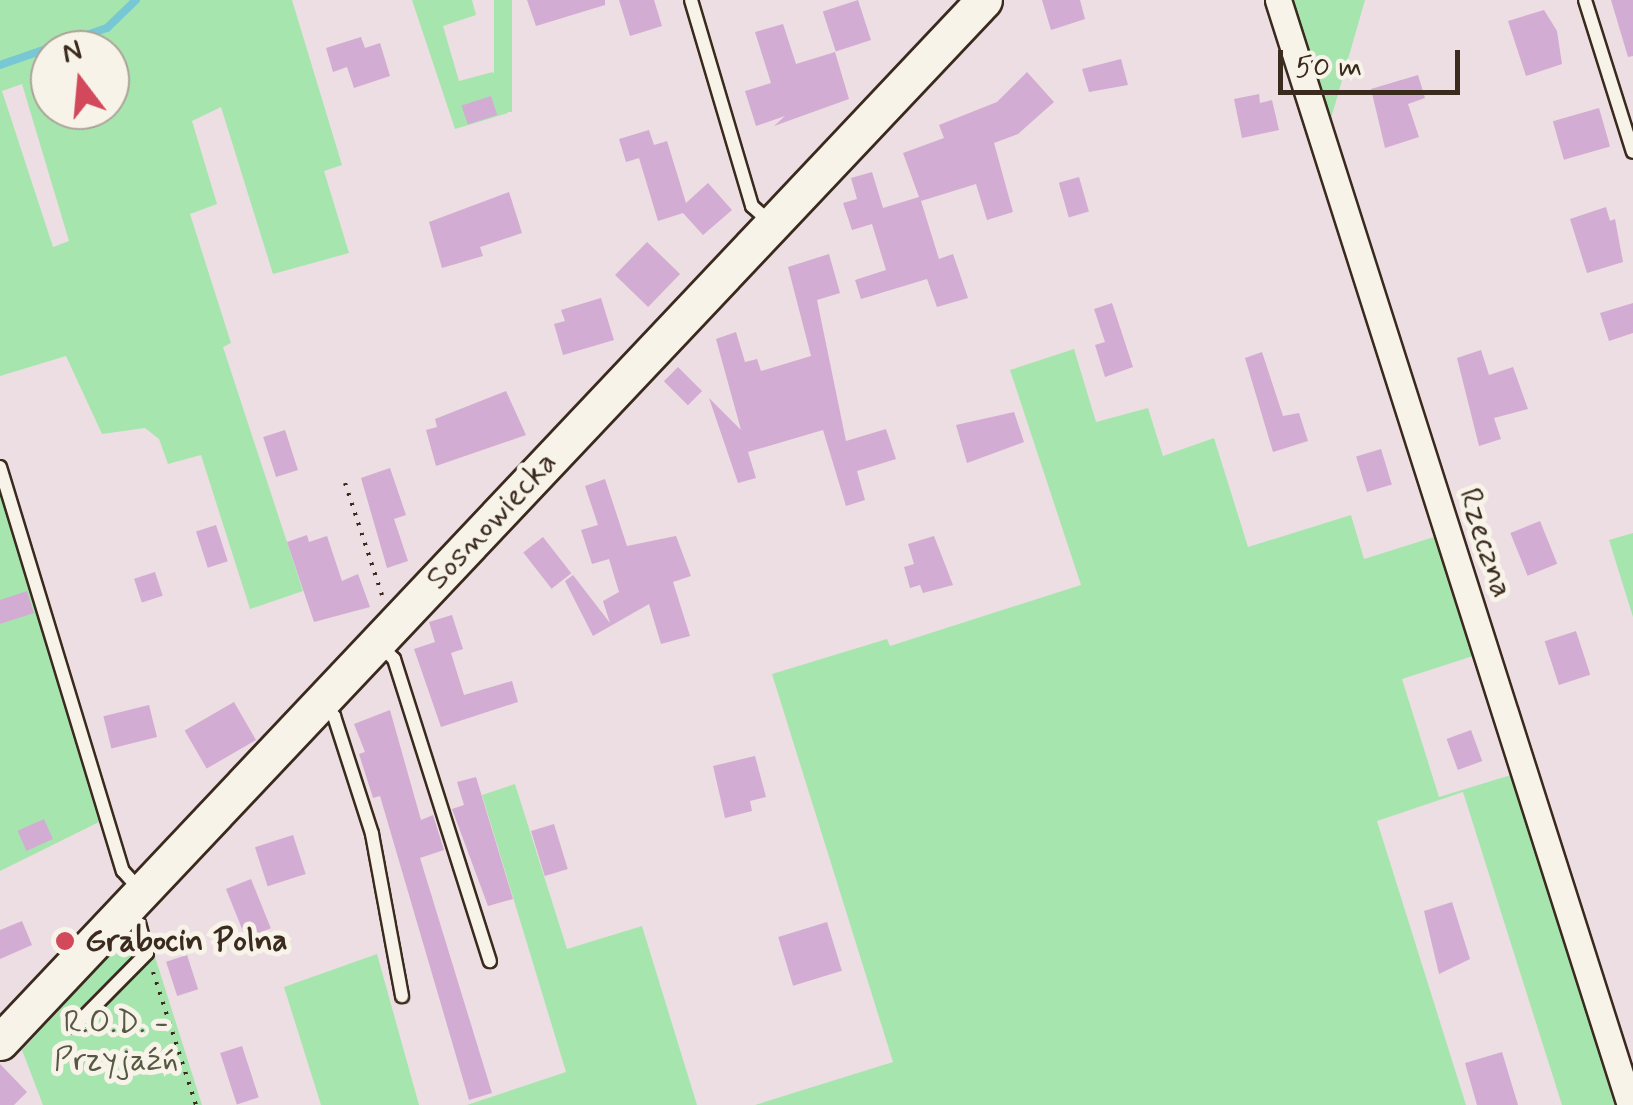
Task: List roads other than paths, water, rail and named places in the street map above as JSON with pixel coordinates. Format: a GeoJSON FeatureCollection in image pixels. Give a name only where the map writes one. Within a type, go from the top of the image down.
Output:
{"type":"FeatureCollection","features":[{"type":"Feature","properties":{"kind":"street","name":"Sosnowiecka"},"geometry":{"type":"LineString","coordinates":[[0,1042],[984,0]]}},
{"type":"Feature","properties":{"kind":"street","name":"Rzeczna"},"geometry":{"type":"LineString","coordinates":[[1278,0],[1630,1105]]}},
{"type":"Feature","properties":{"kind":"lane"},"geometry":{"type":"LineString","coordinates":[[691,0],[752,206],[772,223]]}},
{"type":"Feature","properties":{"kind":"lane"},"geometry":{"type":"LineString","coordinates":[[1586,0],[1633,152]]}},
{"type":"Feature","properties":{"kind":"lane"},"geometry":{"type":"LineString","coordinates":[[0,467],[147,953],[74,1027]]}},
{"type":"Feature","properties":{"kind":"lane"},"geometry":{"type":"LineString","coordinates":[[389,631],[394,659],[490,961]]}},
{"type":"Feature","properties":{"kind":"lane"},"geometry":{"type":"LineString","coordinates":[[320,704],[334,716],[372,834],[402,996]]}},
{"type":"Feature","properties":{"kind":"waterway"},"geometry":{"type":"LineString","coordinates":[[0,65],[107,28],[136,0]]}},
{"type":"Feature","properties":{"kind":"place","name":"Grabocin Polna"},"geometry":{"type":"Point","coordinates":[65,941]}},
{"type":"Feature","properties":{"kind":"park label","name":"R.O.D. - Przyjaźń"},"geometry":{"type":"Point","coordinates":[116,1042]}}]}
